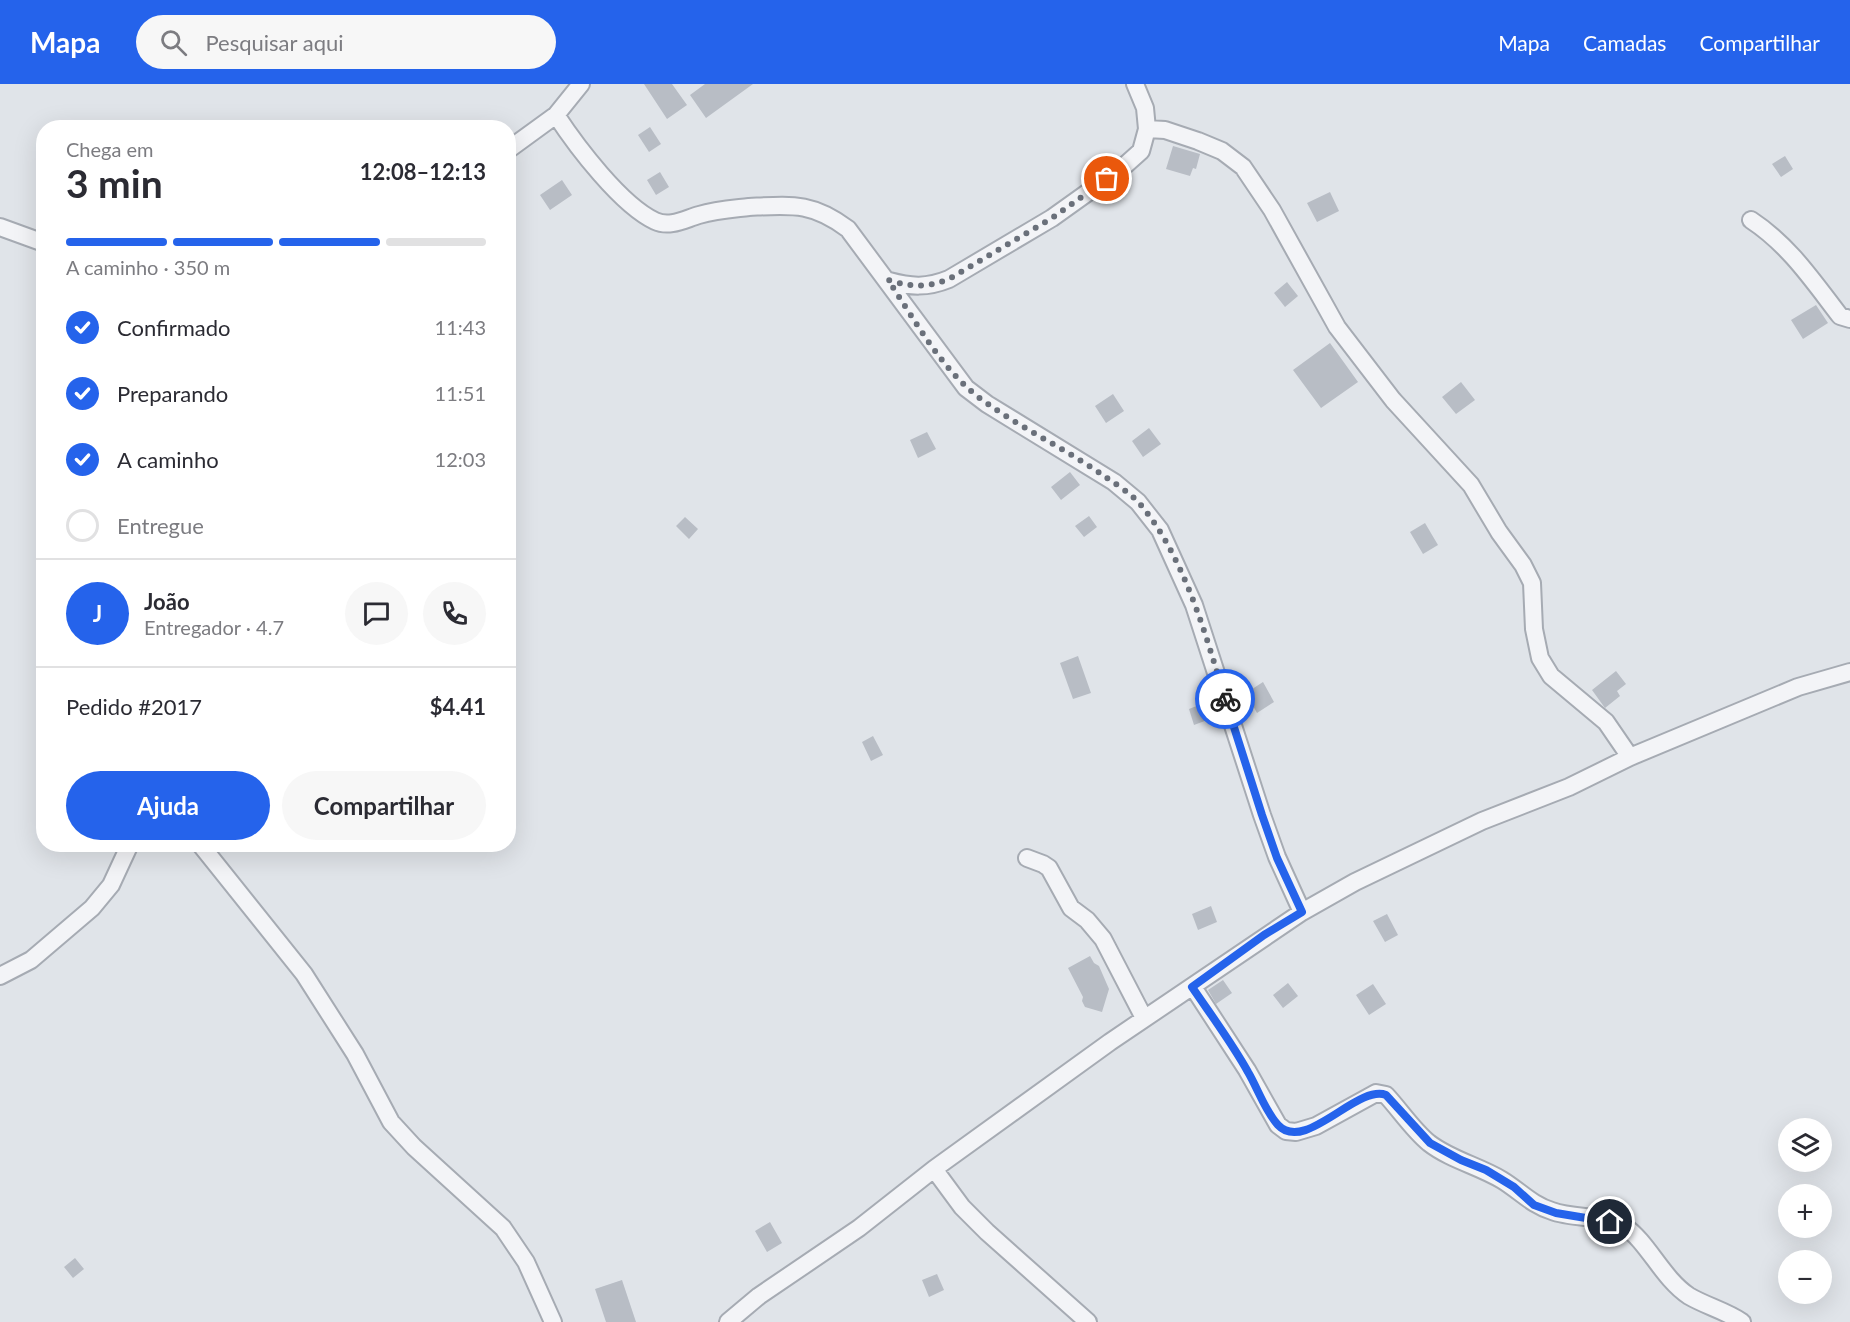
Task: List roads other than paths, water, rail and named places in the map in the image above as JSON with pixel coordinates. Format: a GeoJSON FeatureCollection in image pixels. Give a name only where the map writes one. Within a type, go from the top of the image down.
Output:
{"type":"FeatureCollection","features":[{"type":"Feature","properties":{"kind":"street"},"geometry":{"type":"LineString","coordinates":[[516,144],[556,115],[581,84]]}},
{"type":"Feature","properties":{"kind":"street"},"geometry":{"type":"LineString","coordinates":[[888,280],[918,287],[932,286],[970,268],[1052,218],[1122,168],[1141,151],[1147,129],[1145,108],[1135,84]]}},
{"type":"Feature","properties":{"kind":"street"},"geometry":{"type":"LineString","coordinates":[[556,115],[583,154],[602,175],[637,209],[656,222],[668,224],[725,209],[799,205],[831,216],[848,229],[966,388],[987,404],[1114,482],[1138,502],[1160,530],[1194,605],[1277,858],[1302,912]]}},
{"type":"Feature","properties":{"kind":"street"},"geometry":{"type":"LineString","coordinates":[[1147,129],[1165,130],[1198,141],[1222,151],[1243,167],[1272,210],[1337,327],[1393,400],[1471,485],[1499,532],[1523,565],[1532,583],[1534,629],[1540,658],[1551,676],[1606,722],[1630,757]]}},
{"type":"Feature","properties":{"kind":"street"},"geometry":{"type":"LineString","coordinates":[[1751,220],[1769,232],[1792,254],[1840,316],[1850,319]]}},
{"type":"Feature","properties":{"kind":"street"},"geometry":{"type":"LineString","coordinates":[[0,227],[36,240]]}},
{"type":"Feature","properties":{"kind":"street"},"geometry":{"type":"LineString","coordinates":[[728,1322],[759,1296],[859,1228],[934,1169],[1144,1018],[1192,987],[1264,935],[1302,912],[1355,882],[1482,821],[1569,787],[1630,757],[1798,687],[1850,672]]}},
{"type":"Feature","properties":{"kind":"street"},"geometry":{"type":"LineString","coordinates":[[0,976],[31,960],[92,908],[111,885],[126,852]]}},
{"type":"Feature","properties":{"kind":"street"},"geometry":{"type":"LineString","coordinates":[[206,852],[304,974],[360,1063],[391,1122],[414,1147],[503,1228],[526,1262],[553,1322]]}},
{"type":"Feature","properties":{"kind":"street"},"geometry":{"type":"LineString","coordinates":[[1027,858],[1049,868],[1071,908],[1087,920],[1103,939],[1144,1018]]}},
{"type":"Feature","properties":{"kind":"street"},"geometry":{"type":"LineString","coordinates":[[1192,987],[1247,1070],[1278,1125],[1286,1131],[1296,1132],[1316,1126],[1376,1093],[1386,1095],[1430,1143],[1461,1160],[1486,1170],[1514,1187],[1534,1205],[1556,1213],[1622,1225],[1635,1236],[1660,1269],[1689,1296],[1728,1312],[1743,1322]]}},
{"type":"Feature","properties":{"kind":"street"},"geometry":{"type":"LineString","coordinates":[[934,1169],[962,1207],[987,1232],[1088,1322]]}}]}
